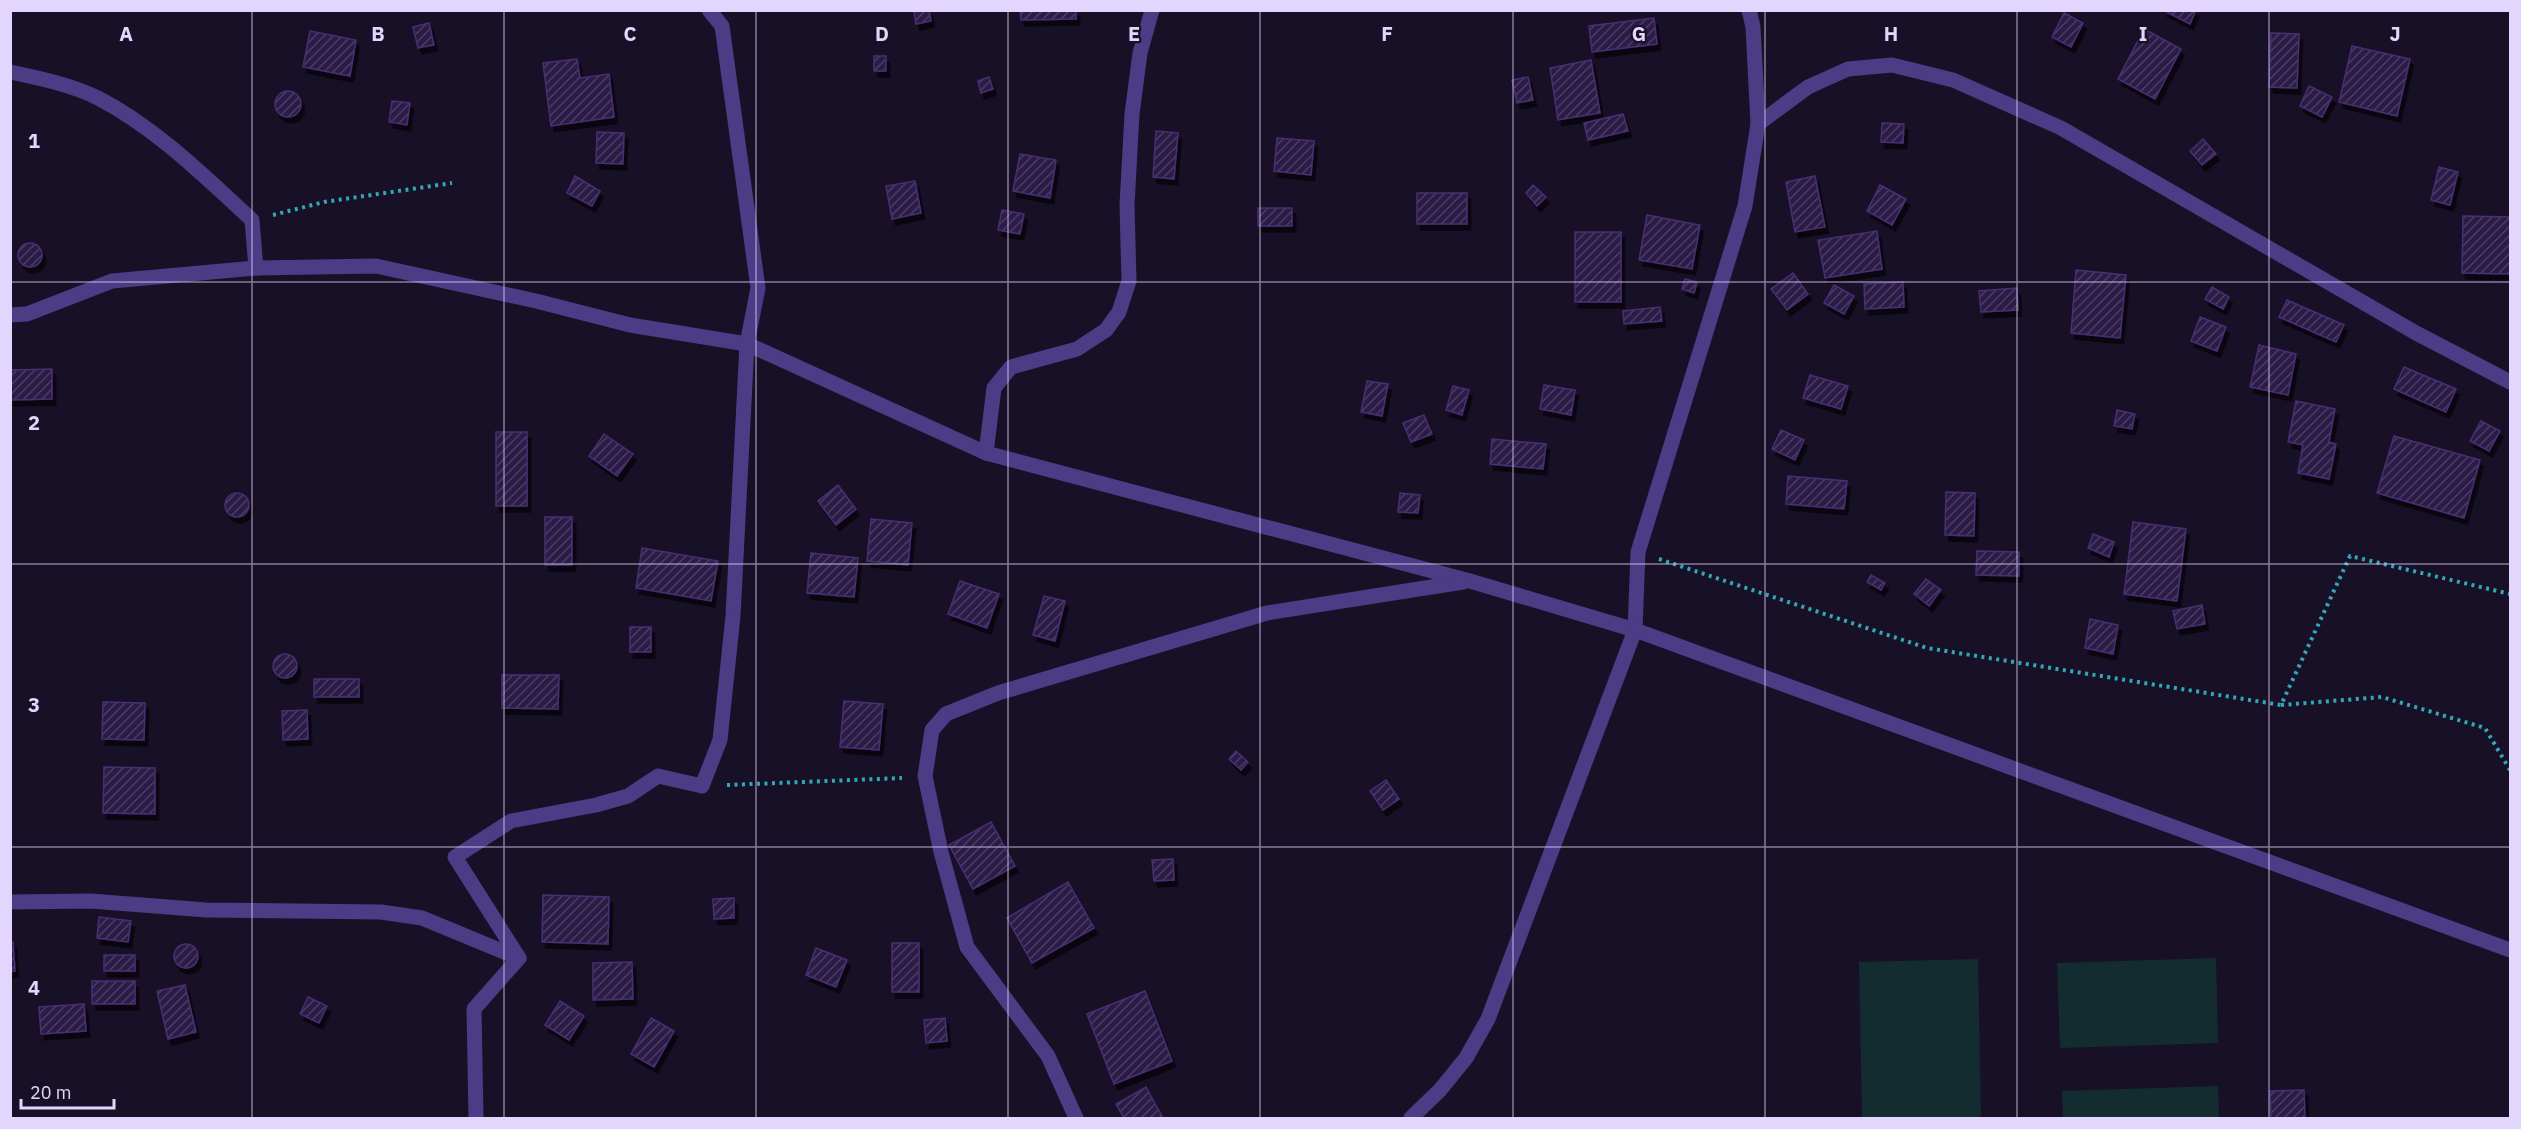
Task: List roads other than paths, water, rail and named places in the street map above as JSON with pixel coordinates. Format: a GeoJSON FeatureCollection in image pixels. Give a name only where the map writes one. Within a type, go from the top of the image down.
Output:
{"type":"FeatureCollection","features":[{"type":"Feature","properties":{"kind":"street"},"geometry":{"type":"LineString","coordinates":[[519,958],[455,857],[511,820],[596,805],[627,796],[658,776],[702,786],[720,740],[734,616],[747,344],[758,288],[722,26],[709,10]]}},
{"type":"Feature","properties":{"kind":"street"},"geometry":{"type":"LineString","coordinates":[[986,453],[994,388],[1011,367],[1077,349],[1106,330],[1119,312],[1129,280],[1126,205],[1132,114],[1140,53],[1152,10]]}},
{"type":"Feature","properties":{"kind":"street"},"geometry":{"type":"LineString","coordinates":[[1411,1119],[1440,1090],[1466,1058],[1488,1019],[1635,630],[1638,552],[1745,206],[1758,124],[1753,27],[1749,10]]}},
{"type":"Feature","properties":{"kind":"street"},"geometry":{"type":"LineString","coordinates":[[1758,124],[1808,87],[1848,69],[1892,65],[1953,80],[2061,128],[2416,333],[2511,382]]}},
{"type":"Feature","properties":{"kind":"street"},"geometry":{"type":"LineString","coordinates":[[10,72],[39,78],[97,97],[147,129],[252,220],[256,268]]}},
{"type":"Feature","properties":{"kind":"street"},"geometry":{"type":"LineString","coordinates":[[10,315],[27,314],[112,281],[256,268],[376,266],[536,301],[630,325],[747,344],[986,453],[1470,580],[1635,630],[2511,950]]}},
{"type":"Feature","properties":{"kind":"street"},"geometry":{"type":"LineString","coordinates":[[1076,1119],[1048,1056],[967,947],[941,852],[925,776],[932,730],[946,714],[998,693],[1267,613],[1470,580]]}},
{"type":"Feature","properties":{"kind":"street"},"geometry":{"type":"LineString","coordinates":[[10,902],[72,901],[206,910],[381,912],[422,918],[519,958]]}},
{"type":"Feature","properties":{"kind":"street"},"geometry":{"type":"LineString","coordinates":[[476,1119],[474,1009],[519,958]]}}]}
